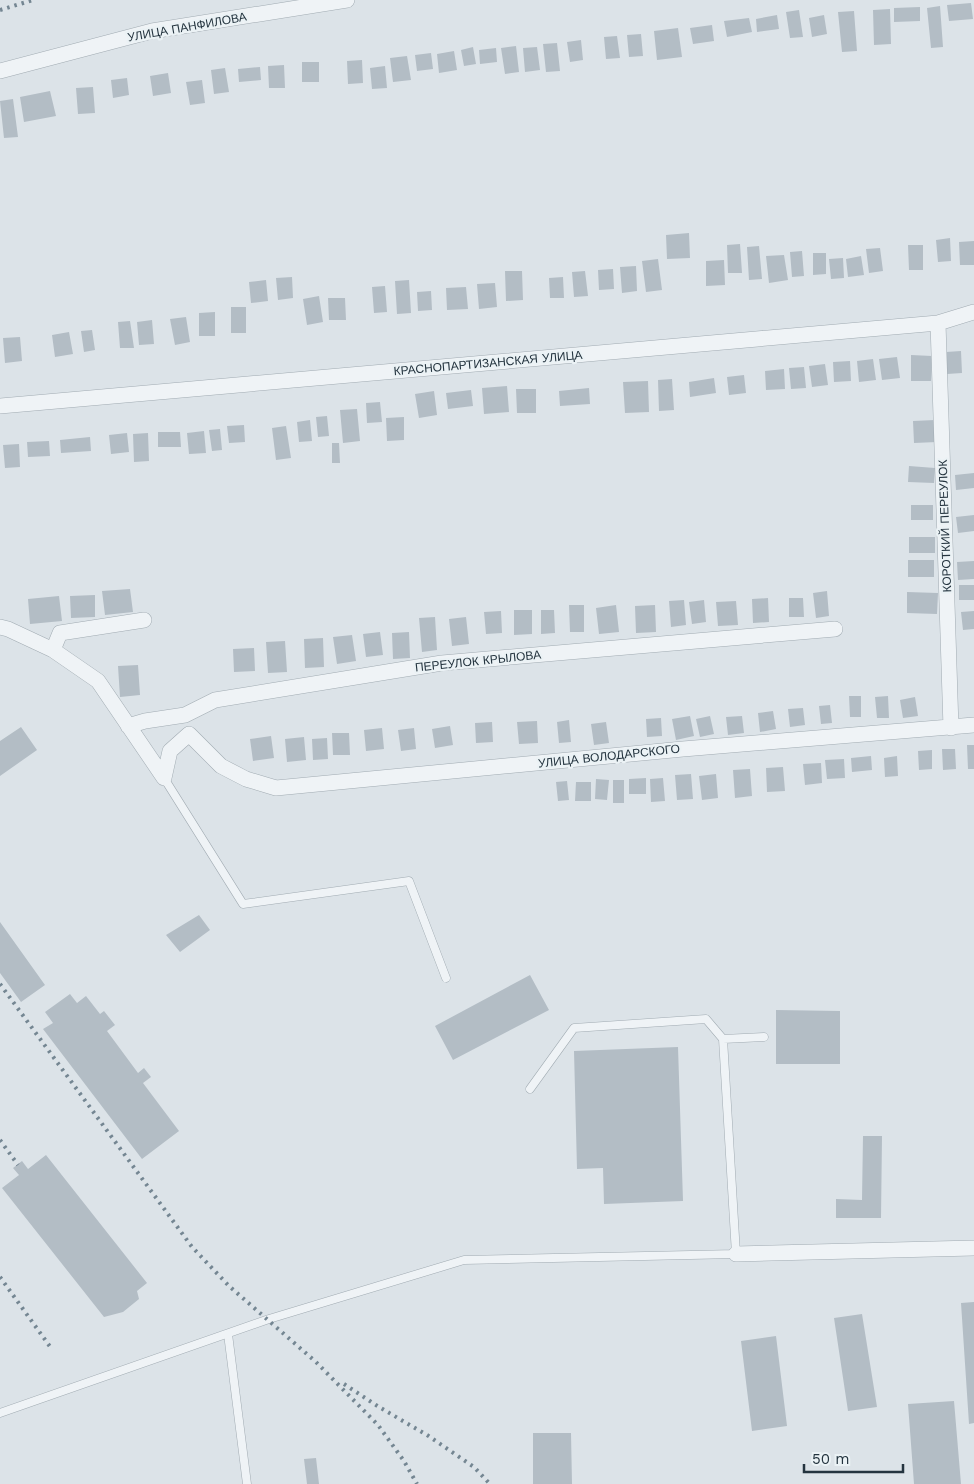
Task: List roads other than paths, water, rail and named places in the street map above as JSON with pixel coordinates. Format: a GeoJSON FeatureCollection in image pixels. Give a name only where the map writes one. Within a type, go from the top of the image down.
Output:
{"type":"FeatureCollection","features":[{"type":"Feature","properties":{"kind":"street","name":"УЛИЦА ПАНФИЛОВА"},"geometry":{"type":"LineString","coordinates":[[0,71],[152,31],[347,0]]}},
{"type":"Feature","properties":{"kind":"street","name":"КРАСНОПАРТИЗАНСКАЯ УЛИЦА"},"geometry":{"type":"LineString","coordinates":[[0,406],[938,324],[974,312]]}},
{"type":"Feature","properties":{"kind":"street","name":"КОРОТКИЙ ПЕРЕУЛОК"},"geometry":{"type":"LineString","coordinates":[[938,324],[952,728]]}},
{"type":"Feature","properties":{"kind":"street"},"geometry":{"type":"LineString","coordinates":[[53,650],[60,633],[144,620]]}},
{"type":"Feature","properties":{"kind":"street"},"geometry":{"type":"LineString","coordinates":[[0,627],[53,650],[98,681],[164,778]]}},
{"type":"Feature","properties":{"kind":"street","name":"ПЕРЕУЛОК КРЫЛОВА"},"geometry":{"type":"LineString","coordinates":[[128,726],[145,721],[186,715],[215,700],[442,663],[835,629]]}},
{"type":"Feature","properties":{"kind":"street"},"geometry":{"type":"LineString","coordinates":[[164,778],[170,751],[189,734],[186,715]]}},
{"type":"Feature","properties":{"kind":"street","name":"УЛИЦА ВОЛОДАРСКОГО"},"geometry":{"type":"LineString","coordinates":[[189,734],[221,766],[246,779],[276,788],[683,749],[974,725]]}},
{"type":"Feature","properties":{"kind":"street"},"geometry":{"type":"LineString","coordinates":[[736,1254],[974,1248]]}},
{"type":"Feature","properties":{"kind":"lane"},"geometry":{"type":"LineString","coordinates":[[164,778],[243,904],[409,880],[446,978]]}},
{"type":"Feature","properties":{"kind":"lane"},"geometry":{"type":"LineString","coordinates":[[0,1413],[268,1319],[464,1260],[736,1254],[723,1039],[706,1019],[574,1028],[530,1089]]}},
{"type":"Feature","properties":{"kind":"lane"},"geometry":{"type":"LineString","coordinates":[[723,1039],[764,1036]]}},
{"type":"Feature","properties":{"kind":"lane"},"geometry":{"type":"LineString","coordinates":[[228,1334],[247,1484]]}},
{"type":"Feature","properties":{"kind":"railway"},"geometry":{"type":"LineString","coordinates":[[0,10],[33,0]]}},
{"type":"Feature","properties":{"kind":"railway"},"geometry":{"type":"LineString","coordinates":[[0,984],[192,1247],[229,1286],[316,1362],[378,1425],[404,1461],[417,1484]]}},
{"type":"Feature","properties":{"kind":"railway"},"geometry":{"type":"LineString","coordinates":[[0,1140],[18,1165]]}},
{"type":"Feature","properties":{"kind":"railway"},"geometry":{"type":"LineString","coordinates":[[0,1277],[51,1348]]}},
{"type":"Feature","properties":{"kind":"railway"},"geometry":{"type":"LineString","coordinates":[[344,1384],[427,1435],[474,1467],[490,1484]]}}]}
